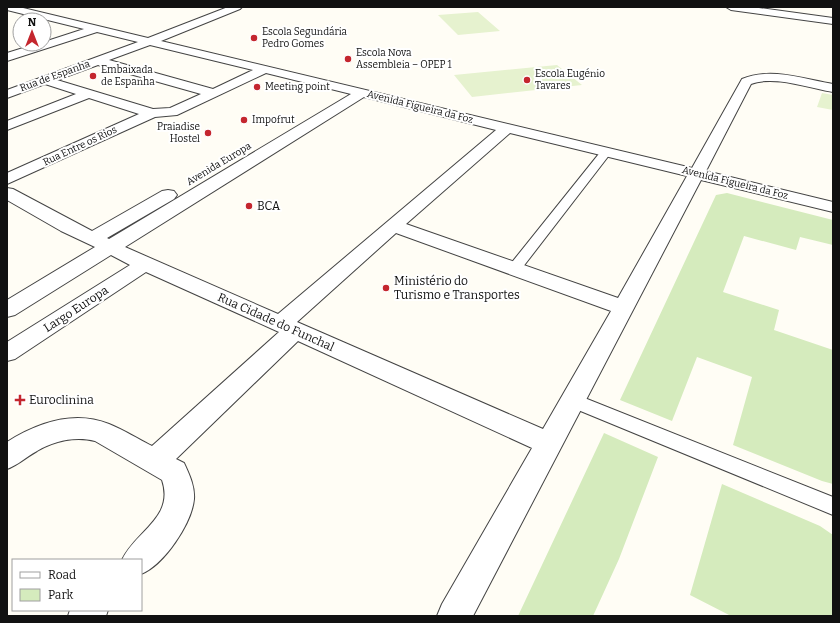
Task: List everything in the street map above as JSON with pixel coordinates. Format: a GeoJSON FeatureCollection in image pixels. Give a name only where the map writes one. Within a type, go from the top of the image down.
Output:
{"type":"FeatureCollection","features":[{"type":"Feature","properties":{"kind":"street","name":"Rua de Espanha"},"geometry":{"type":"LineString","coordinates":[[7,94],[98,61],[237,7]]}},
{"type":"Feature","properties":{"kind":"street"},"geometry":{"type":"LineString","coordinates":[[731,7],[770,10],[833,21]]}},
{"type":"Feature","properties":{"kind":"street","name":"Avenida Figueira da Foz"},"geometry":{"type":"LineString","coordinates":[[13,8],[148,42],[833,207]]}},
{"type":"Feature","properties":{"kind":"street"},"geometry":{"type":"LineString","coordinates":[[7,57],[95,29]]}},
{"type":"Feature","properties":{"kind":"street"},"geometry":{"type":"LineString","coordinates":[[98,61],[214,93]]}},
{"type":"Feature","properties":{"kind":"street","name":"Rua Entre os Rios"},"geometry":{"type":"LineString","coordinates":[[7,164],[134,108],[152,113],[172,112],[264,70]]}},
{"type":"Feature","properties":{"kind":"street"},"geometry":{"type":"LineString","coordinates":[[454,616],[624,308],[746,82],[759,78],[774,78],[833,88]]}},
{"type":"Feature","properties":{"kind":"street"},"geometry":{"type":"LineString","coordinates":[[44,80],[134,108]]}},
{"type":"Feature","properties":{"kind":"street","name":"Avenida Europa"},"geometry":{"type":"LineString","coordinates":[[92,239],[354,91]]}},
{"type":"Feature","properties":{"kind":"street","name":"Avenida Europa"},"geometry":{"type":"LineString","coordinates":[[111,248],[354,91]]}},
{"type":"Feature","properties":{"kind":"street"},"geometry":{"type":"LineString","coordinates":[[7,126],[88,94]]}},
{"type":"Feature","properties":{"kind":"street","name":"Rua Entre os Rios"},"geometry":{"type":"LineString","coordinates":[[7,179],[152,113]]}},
{"type":"Feature","properties":{"kind":"street"},"geometry":{"type":"LineString","coordinates":[[154,461],[288,327],[393,226],[507,128]]}},
{"type":"Feature","properties":{"kind":"street","name":"Rua Cidade do Funchal"},"geometry":{"type":"LineString","coordinates":[[7,193],[92,239],[145,264],[549,442]]}},
{"type":"Feature","properties":{"kind":"street"},"geometry":{"type":"LineString","coordinates":[[393,226],[624,308]]}},
{"type":"Feature","properties":{"kind":"street"},"geometry":{"type":"LineString","coordinates":[[7,310],[111,248]]}},
{"type":"Feature","properties":{"kind":"street","name":"Largo Europa"},"geometry":{"type":"LineString","coordinates":[[7,353],[145,264]]}},
{"type":"Feature","properties":{"kind":"street"},"geometry":{"type":"LineString","coordinates":[[7,457],[34,439],[51,433],[85,428],[100,432],[174,472],[181,493],[180,500],[172,520],[163,534],[139,559]]}},
{"type":"Feature","properties":{"kind":"lane"},"geometry":{"type":"LineString","coordinates":[[514,269],[606,152]]}},
{"type":"Feature","properties":{"kind":"lane"},"geometry":{"type":"LineString","coordinates":[[572,400],[833,506]]}},
{"type":"Feature","properties":{"kind":"green space"},"geometry":{"type":"Polygon","coordinates":[[[478,12],[500,31],[458,35],[438,15],[478,12]]]}},
{"type":"Feature","properties":{"kind":"green space"},"geometry":{"type":"Polygon","coordinates":[[[557,65],[582,85],[472,97],[454,75],[557,65]]]}},
{"type":"Feature","properties":{"kind":"green space"},"geometry":{"type":"Polygon","coordinates":[[[822,93],[833,95],[833,110],[817,107],[822,93]]]}},
{"type":"Feature","properties":{"kind":"green space"},"geometry":{"type":"Polygon","coordinates":[[[727,193],[833,220],[833,245],[800,237],[796,250],[744,236],[723,292],[779,310],[774,330],[833,350],[833,484],[822,481],[733,445],[752,377],[697,357],[672,421],[620,400],[716,195],[727,193]]]}},
{"type":"Feature","properties":{"kind":"green space"},"geometry":{"type":"Polygon","coordinates":[[[604,433],[658,457],[619,559],[593,616],[518,616],[604,433]]]}},
{"type":"Feature","properties":{"kind":"green space"},"geometry":{"type":"Polygon","coordinates":[[[722,484],[820,526],[833,535],[833,616],[731,616],[690,595],[722,484]]]}},
{"type":"Feature","properties":{"kind":"place","name":"Escola Segundária Pedro Gomes"},"geometry":{"type":"Point","coordinates":[254,38]}},
{"type":"Feature","properties":{"kind":"place","name":"Escola Nova Assembleia – OPEP 1"},"geometry":{"type":"Point","coordinates":[348,59]}},
{"type":"Feature","properties":{"kind":"place","name":"Embaixada de Espanha"},"geometry":{"type":"Point","coordinates":[93,76]}},
{"type":"Feature","properties":{"kind":"place","name":"Escola Eugénio Tavares"},"geometry":{"type":"Point","coordinates":[527,80]}},
{"type":"Feature","properties":{"kind":"place","name":"Meeting point"},"geometry":{"type":"Point","coordinates":[257,87]}},
{"type":"Feature","properties":{"kind":"place","name":"Impofrut"},"geometry":{"type":"Point","coordinates":[244,120]}},
{"type":"Feature","properties":{"kind":"place","name":"Praiadise Hostel"},"geometry":{"type":"Point","coordinates":[208,133]}},
{"type":"Feature","properties":{"kind":"place","name":"BCA"},"geometry":{"type":"Point","coordinates":[249,206]}},
{"type":"Feature","properties":{"kind":"place","name":"Ministério do Turismo e Transportes"},"geometry":{"type":"Point","coordinates":[386,288]}},
{"type":"Feature","properties":{"kind":"place","name":"Euroclinina"},"geometry":{"type":"Point","coordinates":[20,400]}}]}
